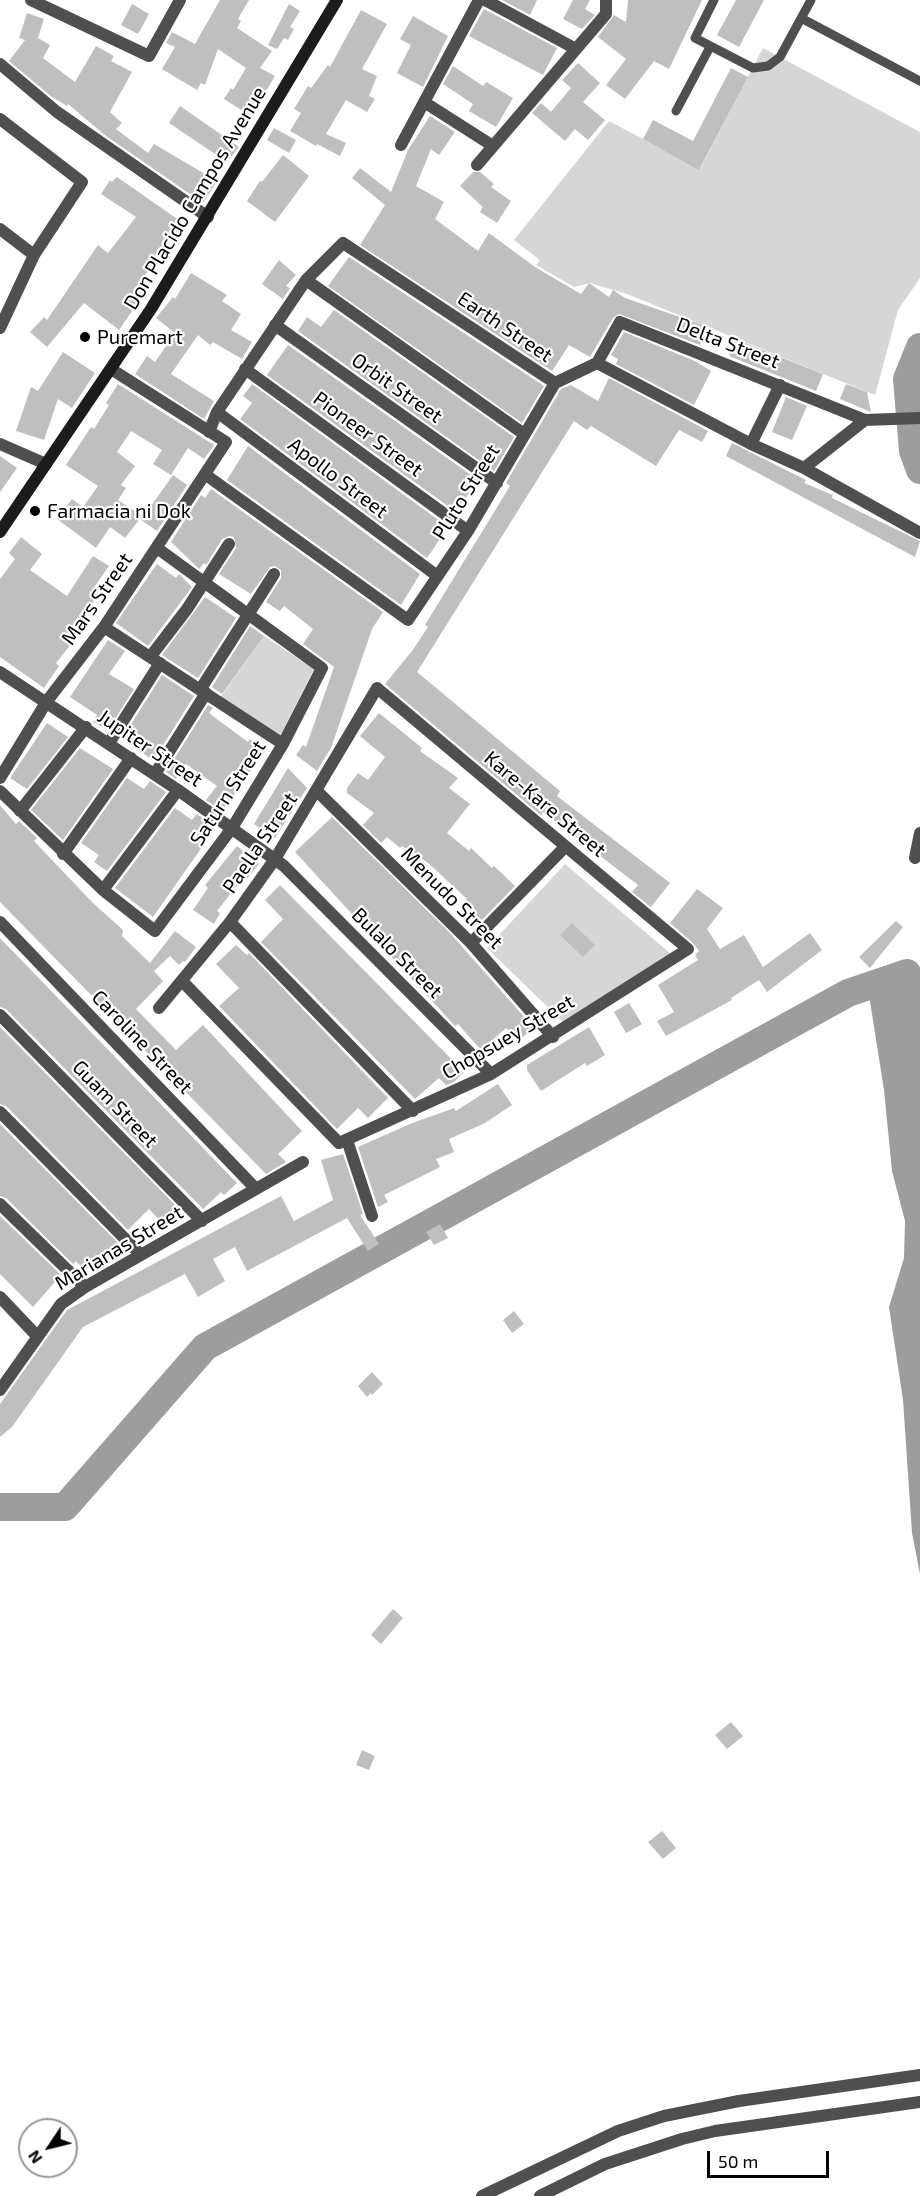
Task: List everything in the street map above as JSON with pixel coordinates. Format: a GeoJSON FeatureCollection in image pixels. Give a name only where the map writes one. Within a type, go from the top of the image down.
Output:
{"type":"FeatureCollection","features":[{"type":"Feature","properties":{"kind":"main road","name":"Don Placido Campos Avenue"},"geometry":{"type":"LineString","coordinates":[[0,532],[111,369],[208,217],[337,0]]}},
{"type":"Feature","properties":{"kind":"street"},"geometry":{"type":"LineString","coordinates":[[31,0],[149,56],[180,0]]}},
{"type":"Feature","properties":{"kind":"street"},"geometry":{"type":"LineString","coordinates":[[401,145],[479,0]]}},
{"type":"Feature","properties":{"kind":"street"},"geometry":{"type":"LineString","coordinates":[[485,0],[576,49]]}},
{"type":"Feature","properties":{"kind":"street"},"geometry":{"type":"LineString","coordinates":[[477,165],[606,14],[606,0]]}},
{"type":"Feature","properties":{"kind":"street"},"geometry":{"type":"LineString","coordinates":[[0,64],[74,125],[208,217]]}},
{"type":"Feature","properties":{"kind":"street"},"geometry":{"type":"LineString","coordinates":[[424,102],[494,146]]}},
{"type":"Feature","properties":{"kind":"street"},"geometry":{"type":"LineString","coordinates":[[0,119],[82,182],[34,255],[0,328]]}},
{"type":"Feature","properties":{"kind":"street"},"geometry":{"type":"LineString","coordinates":[[0,229],[34,255]]}},
{"type":"Feature","properties":{"kind":"street","name":"Earth Street"},"geometry":{"type":"LineString","coordinates":[[209,432],[218,412],[245,369],[306,280],[343,243],[555,383],[597,363]]}},
{"type":"Feature","properties":{"kind":"street"},"geometry":{"type":"LineString","coordinates":[[306,280],[524,434]]}},
{"type":"Feature","properties":{"kind":"street","name":"Delta Street"},"geometry":{"type":"LineString","coordinates":[[597,363],[620,322],[865,420]]}},
{"type":"Feature","properties":{"kind":"street","name":"Orbit Street"},"geometry":{"type":"LineString","coordinates":[[275,325],[497,483]]}},
{"type":"Feature","properties":{"kind":"street"},"geometry":{"type":"LineString","coordinates":[[597,363],[751,444],[804,468],[920,533]]}},
{"type":"Feature","properties":{"kind":"street"},"geometry":{"type":"LineString","coordinates":[[111,369],[209,432]]}},
{"type":"Feature","properties":{"kind":"street","name":"Pioneer Street"},"geometry":{"type":"LineString","coordinates":[[245,369],[468,531]]}},
{"type":"Feature","properties":{"kind":"street","name":"Pluto Street"},"geometry":{"type":"LineString","coordinates":[[206,476],[408,620],[436,575],[468,531],[555,383]]}},
{"type":"Feature","properties":{"kind":"street"},"geometry":{"type":"LineString","coordinates":[[751,444],[780,385]]}},
{"type":"Feature","properties":{"kind":"street","name":"Apollo Street"},"geometry":{"type":"LineString","coordinates":[[218,412],[436,575]]}},
{"type":"Feature","properties":{"kind":"street"},"geometry":{"type":"LineString","coordinates":[[804,468],[865,420],[920,418]]}},
{"type":"Feature","properties":{"kind":"street","name":"Mars Street"},"geometry":{"type":"LineString","coordinates":[[0,778],[47,701],[104,627],[206,476],[226,442],[209,432]]}},
{"type":"Feature","properties":{"kind":"street"},"geometry":{"type":"LineString","coordinates":[[0,444],[46,464]]}},
{"type":"Feature","properties":{"kind":"street"},"geometry":{"type":"LineString","coordinates":[[109,743],[155,660],[229,544]]}},
{"type":"Feature","properties":{"kind":"street"},"geometry":{"type":"LineString","coordinates":[[157,548],[249,614]]}},
{"type":"Feature","properties":{"kind":"street"},"geometry":{"type":"LineString","coordinates":[[154,774],[274,574]]}},
{"type":"Feature","properties":{"kind":"street","name":"Saturn Street"},"geometry":{"type":"LineString","coordinates":[[103,890],[155,931],[232,828],[283,744],[322,668],[249,614]]}},
{"type":"Feature","properties":{"kind":"street"},"geometry":{"type":"LineString","coordinates":[[104,627],[283,744]]}},
{"type":"Feature","properties":{"kind":"street","name":"Jupiter Street"},"geometry":{"type":"LineString","coordinates":[[0,672],[86,727],[275,859]]}},
{"type":"Feature","properties":{"kind":"street","name":"Paella Street"},"geometry":{"type":"LineString","coordinates":[[159,1008],[183,982],[230,922],[275,859],[318,791],[377,688]]}},
{"type":"Feature","properties":{"kind":"street","name":"Kare-Kare Street"},"geometry":{"type":"LineString","coordinates":[[377,688],[688,950]]}},
{"type":"Feature","properties":{"kind":"street"},"geometry":{"type":"LineString","coordinates":[[20,811],[86,727]]}},
{"type":"Feature","properties":{"kind":"street"},"geometry":{"type":"LineString","coordinates":[[63,854],[131,758]]}},
{"type":"Feature","properties":{"kind":"street"},"geometry":{"type":"LineString","coordinates":[[0,791],[103,890],[178,790]]}},
{"type":"Feature","properties":{"kind":"street","name":"Menudo Street"},"geometry":{"type":"LineString","coordinates":[[318,791],[471,943],[554,1037]]}},
{"type":"Feature","properties":{"kind":"street"},"geometry":{"type":"LineString","coordinates":[[915,858],[920,833]]}},
{"type":"Feature","properties":{"kind":"street"},"geometry":{"type":"LineString","coordinates":[[471,943],[565,847]]}},
{"type":"Feature","properties":{"kind":"street","name":"Bulalo Street"},"geometry":{"type":"LineString","coordinates":[[275,859],[491,1074]]}},
{"type":"Feature","properties":{"kind":"street","name":"Caroline Street"},"geometry":{"type":"LineString","coordinates":[[0,922],[256,1189]]}},
{"type":"Feature","properties":{"kind":"street"},"geometry":{"type":"LineString","coordinates":[[230,922],[413,1111]]}},
{"type":"Feature","properties":{"kind":"street","name":"Chopsuey Street"},"geometry":{"type":"LineString","coordinates":[[343,1141],[491,1074],[554,1037],[688,950]]}},
{"type":"Feature","properties":{"kind":"street"},"geometry":{"type":"LineString","coordinates":[[183,982],[343,1141],[372,1216]]}},
{"type":"Feature","properties":{"kind":"street","name":"Guam Street"},"geometry":{"type":"LineString","coordinates":[[0,1015],[202,1221]]}},
{"type":"Feature","properties":{"kind":"street"},"geometry":{"type":"LineString","coordinates":[[0,1112],[141,1255]]}},
{"type":"Feature","properties":{"kind":"street","name":"Marianas Street"},"geometry":{"type":"LineString","coordinates":[[0,1390],[61,1304],[85,1287],[303,1162]]}},
{"type":"Feature","properties":{"kind":"street"},"geometry":{"type":"LineString","coordinates":[[0,1204],[85,1287]]}},
{"type":"Feature","properties":{"kind":"street"},"geometry":{"type":"LineString","coordinates":[[0,1298],[37,1336]]}},
{"type":"Feature","properties":{"kind":"street"},"geometry":{"type":"LineString","coordinates":[[482,2196],[618,2131],[664,2116],[739,2101],[920,2075]]}},
{"type":"Feature","properties":{"kind":"street"},"geometry":{"type":"LineString","coordinates":[[540,2196],[605,2164],[682,2139],[715,2131],[920,2102]]}},
{"type":"Feature","properties":{"kind":"lane"},"geometry":{"type":"LineString","coordinates":[[714,0],[695,38],[753,68],[768,66],[780,57],[811,0]]}},
{"type":"Feature","properties":{"kind":"lane"},"geometry":{"type":"LineString","coordinates":[[801,18],[920,81]]}},
{"type":"Feature","properties":{"kind":"lane"},"geometry":{"type":"LineString","coordinates":[[676,111],[710,47]]}},
{"type":"Feature","properties":{"kind":"shaded area"},"geometry":{"type":"Polygon","coordinates":[[[763,48],[920,132],[920,278],[898,310],[875,395],[627,294],[590,283],[574,287],[536,265],[540,260],[514,240],[609,121],[700,169],[763,48]]]}},
{"type":"Feature","properties":{"kind":"shaded area"},"geometry":{"type":"Polygon","coordinates":[[[264,636],[314,669],[279,738],[219,699],[264,636]]]}},
{"type":"Feature","properties":{"kind":"shaded area"},"geometry":{"type":"Polygon","coordinates":[[[565,864],[671,954],[565,1024],[487,948],[565,864]]]}},
{"type":"Feature","properties":{"kind":"shaded area"},"geometry":{"type":"Polygon","coordinates":[[[920,967],[920,1574],[912,1533],[903,1400],[889,1307],[904,1258],[905,1221],[892,1171],[884,1090],[869,995],[920,967]]]}},
{"type":"Feature","properties":{"kind":"building"},"geometry":{"type":"Polygon","coordinates":[[[220,0],[249,0],[238,19],[241,21],[237,28],[272,51],[260,68],[275,76],[251,116],[224,99],[231,88],[233,90],[246,68],[218,49],[205,85],[201,83],[197,90],[162,69],[175,47],[166,43],[172,32],[195,44],[220,0]]]}},
{"type":"Feature","properties":{"kind":"building"},"geometry":{"type":"Polygon","coordinates":[[[502,0],[537,0],[530,15],[502,0]]]}},
{"type":"Feature","properties":{"kind":"building"},"geometry":{"type":"Polygon","coordinates":[[[573,0],[590,0],[585,9],[595,15],[582,29],[563,19],[573,0]]]}},
{"type":"Feature","properties":{"kind":"building"},"geometry":{"type":"Polygon","coordinates":[[[628,0],[702,0],[669,69],[654,61],[625,99],[606,85],[626,59],[598,37],[614,15],[626,22],[628,0]]]}},
{"type":"Feature","properties":{"kind":"building"},"geometry":{"type":"Polygon","coordinates":[[[736,0],[764,0],[739,47],[717,35],[736,0]]]}},
{"type":"Feature","properties":{"kind":"building"},"geometry":{"type":"Polygon","coordinates":[[[132,4],[149,14],[138,34],[121,25],[132,4]]]}},
{"type":"Feature","properties":{"kind":"building"},"geometry":{"type":"Polygon","coordinates":[[[289,4],[300,11],[290,27],[294,29],[288,40],[284,38],[277,49],[268,45],[289,4]]]}},
{"type":"Feature","properties":{"kind":"building"},"geometry":{"type":"Polygon","coordinates":[[[484,9],[557,48],[543,75],[469,36],[484,9]]]}},
{"type":"Feature","properties":{"kind":"building"},"geometry":{"type":"Polygon","coordinates":[[[361,10],[387,24],[362,69],[377,76],[369,96],[375,99],[367,112],[346,100],[326,134],[346,143],[340,156],[290,131],[301,113],[294,109],[308,86],[311,88],[328,65],[330,67],[361,10]]]}},
{"type":"Feature","properties":{"kind":"building"},"geometry":{"type":"Polygon","coordinates":[[[27,13],[44,19],[38,38],[50,45],[43,58],[75,82],[96,46],[114,56],[111,61],[132,72],[110,112],[122,123],[116,129],[148,153],[154,144],[217,181],[203,203],[106,136],[68,104],[67,106],[52,97],[9,61],[25,40],[19,38],[27,13]]]}},
{"type":"Feature","properties":{"kind":"building"},"geometry":{"type":"Polygon","coordinates":[[[413,16],[448,36],[423,87],[397,73],[411,45],[400,39],[413,16]]]}},
{"type":"Feature","properties":{"kind":"building"},"geometry":{"type":"Polygon","coordinates":[[[578,63],[600,83],[583,102],[605,120],[588,140],[575,129],[565,141],[532,113],[541,103],[551,112],[571,88],[562,80],[578,63]]]}},
{"type":"Feature","properties":{"kind":"building"},"geometry":{"type":"Polygon","coordinates":[[[453,66],[483,86],[486,82],[513,98],[496,127],[469,111],[473,104],[443,84],[453,66]]]}},
{"type":"Feature","properties":{"kind":"building"},"geometry":{"type":"Polygon","coordinates":[[[731,68],[748,77],[699,170],[643,139],[653,120],[693,141],[731,68]]]}},
{"type":"Feature","properties":{"kind":"building"},"geometry":{"type":"Polygon","coordinates":[[[180,106],[239,147],[227,162],[169,123],[180,106]]]}},
{"type":"Feature","properties":{"kind":"building"},"geometry":{"type":"Polygon","coordinates":[[[430,116],[455,132],[439,155],[431,149],[416,186],[444,202],[435,219],[478,251],[489,233],[535,267],[581,294],[589,283],[609,297],[613,290],[625,298],[706,326],[700,345],[619,314],[613,318],[590,357],[569,345],[552,371],[360,245],[385,205],[352,178],[360,168],[391,192],[408,150],[430,116]]]}},
{"type":"Feature","properties":{"kind":"building"},"geometry":{"type":"Polygon","coordinates":[[[274,128],[296,140],[289,153],[267,140],[274,128]]]}},
{"type":"Feature","properties":{"kind":"building"},"geometry":{"type":"Polygon","coordinates":[[[283,155],[309,176],[275,222],[247,201],[260,181],[262,182],[283,155]]]}},
{"type":"Feature","properties":{"kind":"building"},"geometry":{"type":"Polygon","coordinates":[[[473,172],[480,172],[494,184],[491,187],[511,201],[497,223],[480,212],[483,207],[460,186],[473,172]]]}},
{"type":"Feature","properties":{"kind":"building"},"geometry":{"type":"Polygon","coordinates":[[[117,177],[183,223],[140,282],[148,288],[119,330],[84,303],[47,347],[30,332],[44,317],[47,320],[98,245],[108,253],[136,217],[101,194],[110,180],[112,182],[117,177]]]}},
{"type":"Feature","properties":{"kind":"building"},"geometry":{"type":"Polygon","coordinates":[[[349,257],[544,386],[522,423],[328,286],[349,257]]]}},
{"type":"Feature","properties":{"kind":"building"},"geometry":{"type":"Polygon","coordinates":[[[279,260],[296,275],[286,286],[290,288],[283,299],[262,284],[279,260]]]}},
{"type":"Feature","properties":{"kind":"building"},"geometry":{"type":"Polygon","coordinates":[[[191,273],[227,295],[222,301],[241,314],[231,330],[252,342],[242,359],[213,342],[210,345],[198,335],[171,374],[214,401],[204,419],[135,374],[147,356],[155,362],[175,333],[156,318],[173,297],[175,299],[191,273]]]}},
{"type":"Feature","properties":{"kind":"building"},"geometry":{"type":"Polygon","coordinates":[[[334,310],[514,437],[494,471],[298,331],[307,317],[321,327],[334,310]]]}},
{"type":"Feature","properties":{"kind":"building"},"geometry":{"type":"Polygon","coordinates":[[[624,332],[695,361],[711,371],[694,405],[616,364],[618,359],[611,355],[624,332]]]}},
{"type":"Feature","properties":{"kind":"building"},"geometry":{"type":"Polygon","coordinates":[[[735,339],[823,374],[816,391],[729,356],[735,339]]]}},
{"type":"Feature","properties":{"kind":"building"},"geometry":{"type":"Polygon","coordinates":[[[288,345],[478,480],[456,512],[267,375],[288,345]]]}},
{"type":"Feature","properties":{"kind":"building"},"geometry":{"type":"Polygon","coordinates":[[[63,352],[95,373],[72,408],[58,399],[44,440],[16,431],[31,387],[38,391],[63,352]]]}},
{"type":"Feature","properties":{"kind":"building"},"geometry":{"type":"Polygon","coordinates":[[[609,378],[708,431],[702,442],[679,430],[656,466],[591,426],[587,430],[574,421],[417,672],[560,791],[557,796],[670,883],[651,907],[632,892],[638,885],[543,812],[541,815],[385,684],[428,627],[425,625],[510,486],[506,483],[561,389],[571,385],[598,401],[609,378]]]}},
{"type":"Feature","properties":{"kind":"building"},"geometry":{"type":"Polygon","coordinates":[[[118,384],[214,445],[204,459],[188,448],[171,475],[153,464],[162,450],[131,431],[117,452],[135,466],[121,485],[126,488],[118,500],[142,516],[125,538],[110,527],[96,548],[57,519],[72,499],[83,507],[98,486],[66,465],[91,427],[94,429],[109,405],[106,403],[118,384]]]}},
{"type":"Feature","properties":{"kind":"building"},"geometry":{"type":"Polygon","coordinates":[[[252,384],[448,527],[427,558],[240,419],[252,403],[243,396],[252,384]]]}},
{"type":"Feature","properties":{"kind":"building"},"geometry":{"type":"Polygon","coordinates":[[[846,384],[867,392],[871,412],[840,399],[846,384]]]}},
{"type":"Feature","properties":{"kind":"building"},"geometry":{"type":"Polygon","coordinates":[[[786,397],[807,406],[792,440],[772,432],[786,397]]]}},
{"type":"Feature","properties":{"kind":"building"},"geometry":{"type":"Polygon","coordinates":[[[732,443],[806,480],[804,483],[833,495],[832,498],[920,541],[915,557],[726,456],[732,443]]]}},
{"type":"Feature","properties":{"kind":"building"},"geometry":{"type":"Polygon","coordinates":[[[248,446],[420,574],[401,605],[227,480],[248,446]]]}},
{"type":"Feature","properties":{"kind":"building"},"geometry":{"type":"Polygon","coordinates":[[[0,456],[17,468],[0,492],[0,456]]]}},
{"type":"Feature","properties":{"kind":"building"},"geometry":{"type":"Polygon","coordinates":[[[173,475],[187,485],[157,531],[141,520],[173,475]]]}},
{"type":"Feature","properties":{"kind":"building"},"geometry":{"type":"Polygon","coordinates":[[[211,489],[383,612],[372,629],[331,748],[317,771],[296,755],[303,745],[306,747],[334,667],[303,644],[313,629],[284,606],[280,611],[266,602],[281,578],[281,570],[275,566],[270,567],[251,594],[219,574],[236,548],[234,537],[229,536],[222,539],[206,565],[204,563],[199,569],[171,542],[201,495],[205,498],[211,489]]]}},
{"type":"Feature","properties":{"kind":"building"},"geometry":{"type":"Polygon","coordinates":[[[21,537],[42,554],[30,570],[67,596],[93,556],[109,566],[93,589],[99,593],[67,641],[71,644],[56,663],[59,666],[44,688],[0,657],[0,579],[15,559],[9,553],[21,537]]]}},
{"type":"Feature","properties":{"kind":"building"},"geometry":{"type":"Polygon","coordinates":[[[157,564],[176,578],[179,574],[192,587],[148,646],[116,623],[157,564]]]}},
{"type":"Feature","properties":{"kind":"building"},"geometry":{"type":"Polygon","coordinates":[[[205,597],[236,618],[198,678],[162,655],[205,597]]]}},
{"type":"Feature","properties":{"kind":"building"},"geometry":{"type":"Polygon","coordinates":[[[250,626],[264,636],[222,694],[212,687],[250,626]]]}},
{"type":"Feature","properties":{"kind":"building"},"geometry":{"type":"Polygon","coordinates":[[[108,640],[125,651],[109,674],[134,689],[108,730],[93,722],[97,715],[70,697],[108,640]]]}},
{"type":"Feature","properties":{"kind":"building"},"geometry":{"type":"Polygon","coordinates":[[[162,675],[194,696],[153,761],[123,737],[162,675]]]}},
{"type":"Feature","properties":{"kind":"building"},"geometry":{"type":"Polygon","coordinates":[[[208,705],[213,708],[209,713],[218,720],[248,742],[250,739],[266,750],[222,811],[206,800],[217,786],[186,764],[176,779],[166,772],[208,705]]]}},
{"type":"Feature","properties":{"kind":"building"},"geometry":{"type":"Polygon","coordinates":[[[379,713],[422,748],[420,751],[458,778],[449,788],[470,804],[447,833],[469,851],[471,848],[515,886],[479,923],[462,904],[467,899],[427,862],[402,846],[400,848],[387,837],[381,843],[363,825],[374,813],[347,793],[347,788],[358,773],[368,780],[385,757],[360,736],[379,713]]]}},
{"type":"Feature","properties":{"kind":"building"},"geometry":{"type":"Polygon","coordinates":[[[47,723],[68,737],[27,789],[10,778],[47,723]]]}},
{"type":"Feature","properties":{"kind":"building"},"geometry":{"type":"Polygon","coordinates":[[[80,748],[113,769],[63,840],[31,810],[80,748]]]}},
{"type":"Feature","properties":{"kind":"building"},"geometry":{"type":"Polygon","coordinates":[[[288,768],[307,788],[275,838],[254,824],[288,768]]]}},
{"type":"Feature","properties":{"kind":"building"},"geometry":{"type":"Polygon","coordinates":[[[127,778],[144,789],[150,781],[166,792],[107,871],[94,862],[99,855],[81,843],[127,778]]]}},
{"type":"Feature","properties":{"kind":"building"},"geometry":{"type":"Polygon","coordinates":[[[0,805],[16,824],[19,821],[37,838],[34,841],[92,902],[123,930],[122,936],[150,963],[175,931],[196,947],[185,962],[179,965],[170,956],[154,971],[163,981],[136,1009],[176,1050],[203,1025],[302,1131],[278,1154],[286,1162],[266,1174],[0,902],[0,805]]]}},
{"type":"Feature","properties":{"kind":"building"},"geometry":{"type":"Polygon","coordinates":[[[175,808],[192,820],[197,814],[212,825],[214,830],[153,917],[115,888],[175,808]]]}},
{"type":"Feature","properties":{"kind":"building"},"geometry":{"type":"Polygon","coordinates":[[[332,817],[450,933],[534,1028],[519,1040],[506,1028],[481,1050],[458,1024],[455,1026],[295,852],[332,817]]]}},
{"type":"Feature","properties":{"kind":"building"},"geometry":{"type":"Polygon","coordinates":[[[237,846],[259,864],[246,880],[243,878],[217,911],[220,913],[214,924],[193,910],[208,888],[205,885],[237,846]]]}},
{"type":"Feature","properties":{"kind":"building"},"geometry":{"type":"Polygon","coordinates":[[[280,885],[464,1072],[454,1082],[446,1085],[439,1078],[415,1099],[261,942],[283,919],[265,900],[280,885]]]}},
{"type":"Feature","properties":{"kind":"building"},"geometry":{"type":"Polygon","coordinates":[[[697,889],[723,908],[707,929],[720,949],[744,935],[763,967],[810,933],[822,950],[767,992],[759,980],[731,998],[732,1000],[666,1036],[657,1021],[674,1012],[658,985],[698,960],[695,955],[699,951],[670,923],[697,889]]]}},
{"type":"Feature","properties":{"kind":"building"},"geometry":{"type":"Polygon","coordinates":[[[896,921],[903,927],[870,968],[859,957],[896,921]]]}},
{"type":"Feature","properties":{"kind":"building"},"geometry":{"type":"Polygon","coordinates":[[[572,923],[595,945],[583,957],[560,935],[572,923]]]}},
{"type":"Feature","properties":{"kind":"building"},"geometry":{"type":"Polygon","coordinates":[[[0,938],[237,1183],[224,1195],[221,1192],[203,1209],[6,1009],[0,1007],[0,938]]]}},
{"type":"Feature","properties":{"kind":"building"},"geometry":{"type":"Polygon","coordinates":[[[236,945],[247,955],[249,953],[388,1098],[368,1118],[358,1108],[337,1129],[219,1006],[239,988],[216,964],[236,945]]]}},
{"type":"Feature","properties":{"kind":"building"},"geometry":{"type":"Polygon","coordinates":[[[629,1003],[642,1024],[626,1033],[614,1012],[629,1003]]]}},
{"type":"Feature","properties":{"kind":"building"},"geometry":{"type":"Polygon","coordinates":[[[0,1027],[179,1209],[163,1224],[149,1209],[128,1230],[6,1106],[0,1104],[0,1027]]]}},
{"type":"Feature","properties":{"kind":"building"},"geometry":{"type":"Polygon","coordinates":[[[589,1027],[605,1055],[587,1066],[585,1063],[541,1091],[527,1070],[527,1065],[589,1027]]]}},
{"type":"Feature","properties":{"kind":"building"},"geometry":{"type":"Polygon","coordinates":[[[498,1084],[512,1105],[485,1123],[449,1139],[454,1152],[436,1159],[440,1167],[384,1195],[388,1202],[378,1207],[358,1147],[410,1124],[454,1108],[456,1111],[498,1084]]]}},
{"type":"Feature","properties":{"kind":"building"},"geometry":{"type":"Polygon","coordinates":[[[0,1124],[121,1246],[108,1259],[103,1254],[85,1271],[76,1261],[73,1264],[6,1198],[0,1196],[0,1124]]]}},
{"type":"Feature","properties":{"kind":"building"},"geometry":{"type":"Polygon","coordinates":[[[343,1154],[363,1214],[360,1215],[379,1244],[368,1251],[347,1218],[247,1271],[235,1247],[213,1259],[225,1281],[198,1297],[185,1274],[83,1327],[12,1427],[0,1437],[0,1404],[67,1310],[281,1196],[294,1221],[333,1200],[321,1160],[343,1154]]]}},
{"type":"Feature","properties":{"kind":"building"},"geometry":{"type":"Polygon","coordinates":[[[0,1216],[61,1275],[33,1307],[0,1274],[0,1216]]]}},
{"type":"Feature","properties":{"kind":"building"},"geometry":{"type":"Polygon","coordinates":[[[440,1224],[448,1238],[434,1245],[426,1232],[440,1224]]]}},
{"type":"Feature","properties":{"kind":"building"},"geometry":{"type":"Polygon","coordinates":[[[514,1311],[524,1324],[512,1333],[503,1320],[514,1311]]]}},
{"type":"Feature","properties":{"kind":"building"},"geometry":{"type":"Polygon","coordinates":[[[372,1372],[383,1384],[367,1397],[358,1386],[372,1372]]]}},
{"type":"Feature","properties":{"kind":"building"},"geometry":{"type":"Polygon","coordinates":[[[393,1609],[403,1618],[381,1644],[371,1635],[393,1609]]]}},
{"type":"Feature","properties":{"kind":"building"},"geometry":{"type":"Polygon","coordinates":[[[731,1722],[743,1736],[727,1749],[715,1735],[731,1722]]]}},
{"type":"Feature","properties":{"kind":"building"},"geometry":{"type":"Polygon","coordinates":[[[362,1750],[375,1756],[369,1770],[356,1765],[362,1750]]]}},
{"type":"Feature","properties":{"kind":"building"},"geometry":{"type":"Polygon","coordinates":[[[662,1831],[676,1848],[663,1859],[648,1842],[662,1831]]]}},
{"type":"Feature","properties":{"kind":"waterway"},"geometry":{"type":"LineString","coordinates":[[920,347],[907,379],[913,451],[920,470]]}},
{"type":"Feature","properties":{"kind":"waterway"},"geometry":{"type":"LineString","coordinates":[[0,1507],[65,1507],[205,1347],[848,993],[907,973]]}},
{"type":"Feature","properties":{"kind":"place","name":"Puremart"},"geometry":{"type":"Point","coordinates":[85,337]}},
{"type":"Feature","properties":{"kind":"place","name":"Farmacia ni Dok"},"geometry":{"type":"Point","coordinates":[35,511]}}]}
